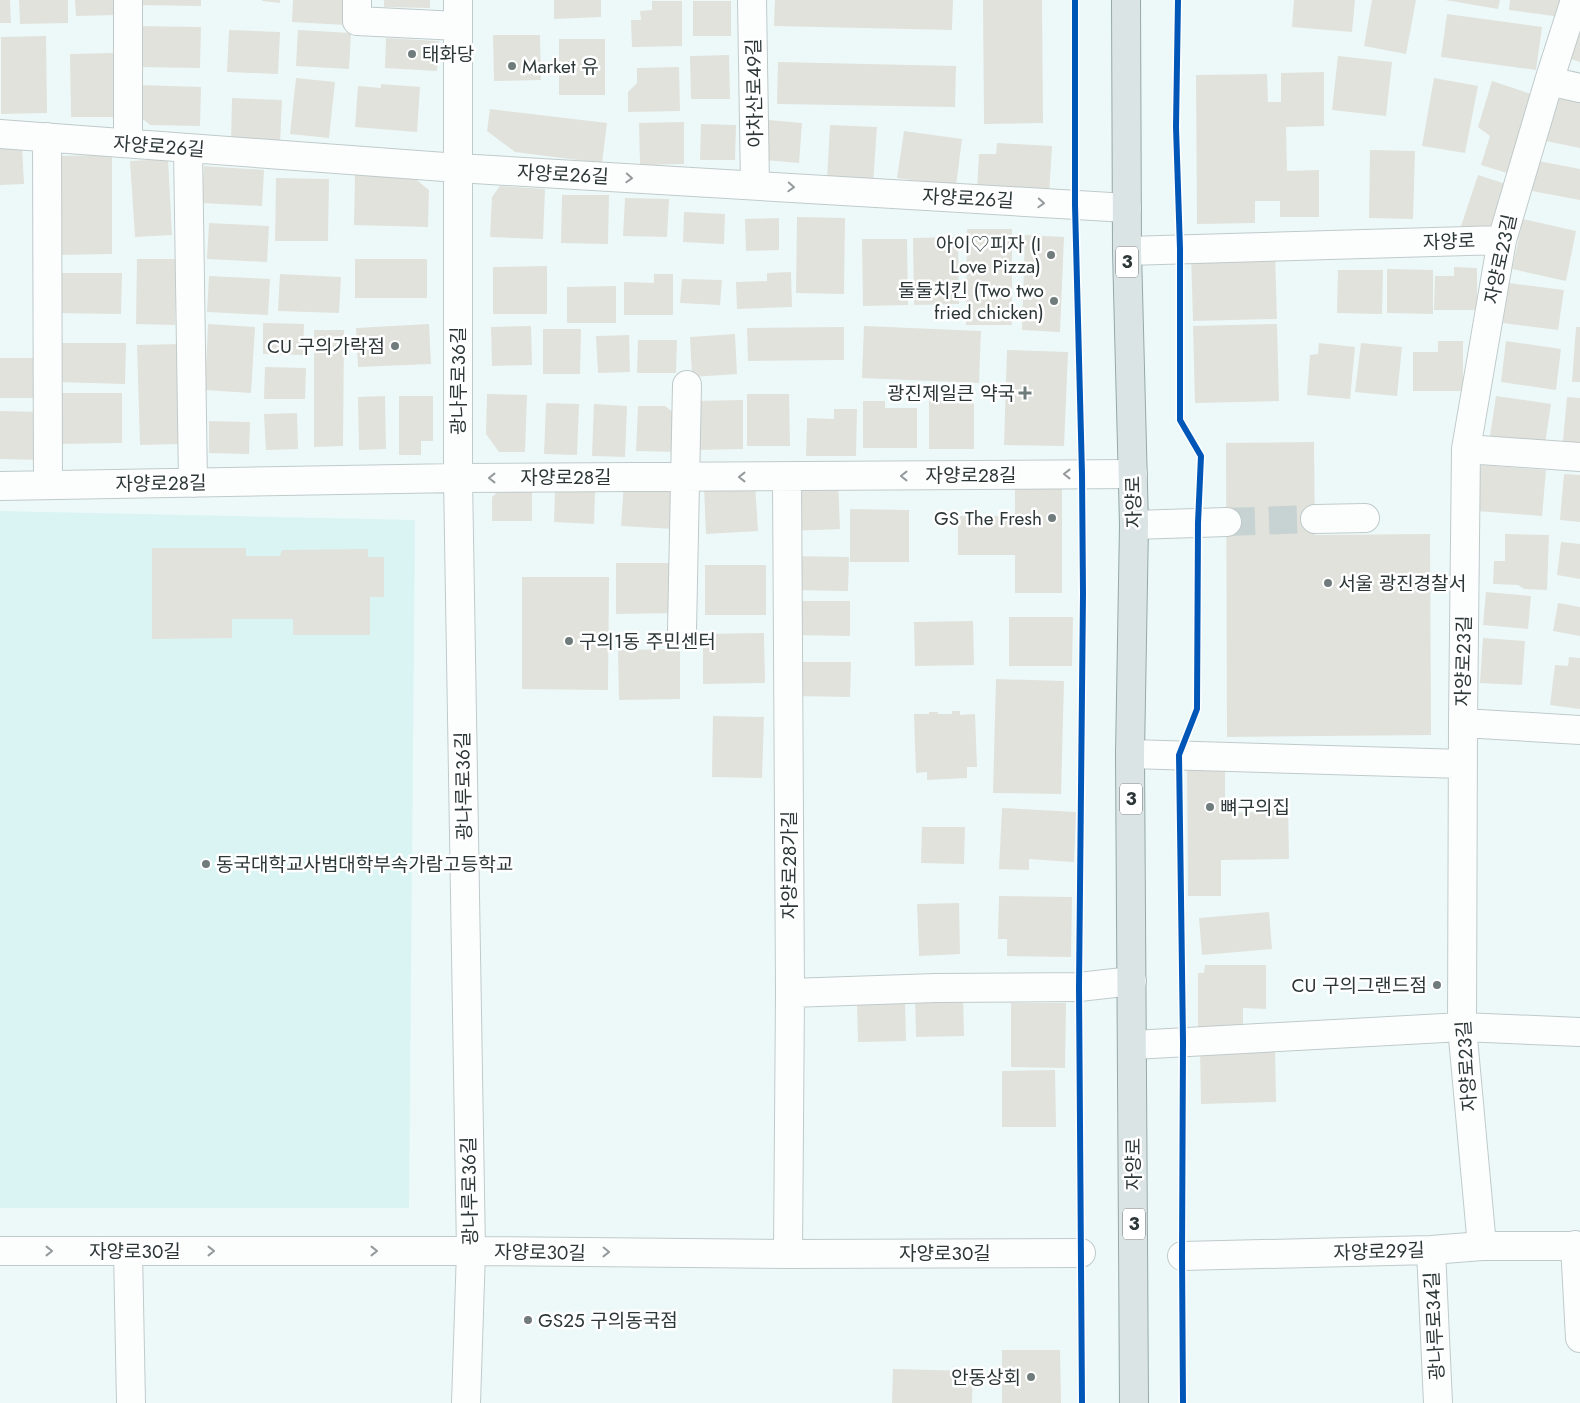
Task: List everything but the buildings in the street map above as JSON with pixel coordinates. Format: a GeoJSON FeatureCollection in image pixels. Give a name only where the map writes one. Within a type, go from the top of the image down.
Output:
{"type":"FeatureCollection","features":[{"type":"Feature","properties":{"kind":"main road","name":"자양로"},"geometry":{"type":"LineString","coordinates":[[1126,0],[1127,251],[1134,525],[1130,754],[1134,1403]]}},
{"type":"Feature","properties":{"kind":"street"},"geometry":{"type":"LineString","coordinates":[[128,0],[128,143]]}},
{"type":"Feature","properties":{"kind":"street"},"geometry":{"type":"LineString","coordinates":[[357,0],[357,21],[458,13]]}},
{"type":"Feature","properties":{"kind":"street","name":"아차산로49길"},"geometry":{"type":"LineString","coordinates":[[752,0],[755,185]]}},
{"type":"Feature","properties":{"kind":"street","name":"자양로23길"},"geometry":{"type":"LineString","coordinates":[[1482,1246],[1462,1027],[1466,449],[1502,240],[1575,0]]}},
{"type":"Feature","properties":{"kind":"street","name":"광나루로36길"},"geometry":{"type":"LineString","coordinates":[[458,13],[458,478],[470,1251],[466,1403]]}},
{"type":"Feature","properties":{"kind":"street"},"geometry":{"type":"LineString","coordinates":[[1549,81],[1580,88]]}},
{"type":"Feature","properties":{"kind":"street","name":"자양로26길"},"geometry":{"type":"LineString","coordinates":[[0,134],[458,168],[1127,208]]}},
{"type":"Feature","properties":{"kind":"street"},"geometry":{"type":"LineString","coordinates":[[47,137],[48,485]]}},
{"type":"Feature","properties":{"kind":"street"},"geometry":{"type":"LineString","coordinates":[[188,148],[193,483]]}},
{"type":"Feature","properties":{"kind":"street","name":"자양로"},"geometry":{"type":"LineString","coordinates":[[1127,251],[1502,240]]}},
{"type":"Feature","properties":{"kind":"street"},"geometry":{"type":"LineString","coordinates":[[682,630],[687,385]]}},
{"type":"Feature","properties":{"kind":"street"},"geometry":{"type":"LineString","coordinates":[[1466,449],[1580,457]]}},
{"type":"Feature","properties":{"kind":"street","name":"자양로28길"},"geometry":{"type":"LineString","coordinates":[[0,486],[458,478],[1133,474]]}},
{"type":"Feature","properties":{"kind":"street","name":"자양로28가길"},"geometry":{"type":"LineString","coordinates":[[787,477],[790,993],[788,1254]]}},
{"type":"Feature","properties":{"kind":"street"},"geometry":{"type":"LineString","coordinates":[[1316,520],[1365,518]]}},
{"type":"Feature","properties":{"kind":"street"},"geometry":{"type":"LineString","coordinates":[[1134,525],[1226,522]]}},
{"type":"Feature","properties":{"kind":"street"},"geometry":{"type":"LineString","coordinates":[[1463,723],[1580,730]]}},
{"type":"Feature","properties":{"kind":"street"},"geometry":{"type":"LineString","coordinates":[[1130,754],[1463,764]]}},
{"type":"Feature","properties":{"kind":"street"},"geometry":{"type":"LineString","coordinates":[[790,993],[936,988],[1079,987],[1132,981]]}},
{"type":"Feature","properties":{"kind":"street"},"geometry":{"type":"LineString","coordinates":[[1133,1045],[1462,1027],[1580,1032]]}},
{"type":"Feature","properties":{"kind":"street","name":"자양로29길"},"geometry":{"type":"LineString","coordinates":[[1182,1256],[1431,1250],[1482,1246],[1578,1245],[1580,1338]]}},
{"type":"Feature","properties":{"kind":"street","name":"광나루로34길"},"geometry":{"type":"LineString","coordinates":[[1431,1250],[1438,1403]]}},
{"type":"Feature","properties":{"kind":"street","name":"자양로30길"},"geometry":{"type":"LineString","coordinates":[[0,1251],[470,1251],[788,1254],[1081,1252]]}},
{"type":"Feature","properties":{"kind":"street"},"geometry":{"type":"LineString","coordinates":[[128,1251],[131,1403]]}},
{"type":"Feature","properties":{"kind":"shaded area","name":"동국대학교사범대학부속가람고등학교"},"geometry":{"type":"Polygon","coordinates":[[[0,511],[415,520],[409,1208],[0,1208],[0,511]]]}},
{"type":"Feature","properties":{"kind":"tunnel"},"geometry":{"type":"LineString","coordinates":[[1227,522],[1315,519]]}},
{"type":"Feature","properties":{"kind":"cycle path"},"geometry":{"type":"LineString","coordinates":[[1075,0],[1075,205],[1083,593],[1079,987],[1082,1403]]}},
{"type":"Feature","properties":{"kind":"cycle path"},"geometry":{"type":"LineString","coordinates":[[1178,0],[1176,127],[1180,249],[1180,420],[1201,456],[1198,523],[1197,709],[1179,755],[1183,1041],[1183,1403]]}},
{"type":"Feature","properties":{"kind":"place","name":"태화당"},"geometry":{"type":"Point","coordinates":[412,54]}},
{"type":"Feature","properties":{"kind":"place","name":"Market 유"},"geometry":{"type":"Point","coordinates":[512,66]}},
{"type":"Feature","properties":{"kind":"place","name":"아이♡피자 (I Love Pizza)"},"geometry":{"type":"Point","coordinates":[1051,255]}},
{"type":"Feature","properties":{"kind":"place","name":"둘둘치킨 (Two two fried chicken)"},"geometry":{"type":"Point","coordinates":[1054,301]}},
{"type":"Feature","properties":{"kind":"place","name":"CU 구의가락점"},"geometry":{"type":"Point","coordinates":[395,346]}},
{"type":"Feature","properties":{"kind":"place","name":"광진제일큰 약국"},"geometry":{"type":"Point","coordinates":[1025,393]}},
{"type":"Feature","properties":{"kind":"place","name":"GS The Fresh"},"geometry":{"type":"Point","coordinates":[1052,518]}},
{"type":"Feature","properties":{"kind":"place","name":"서울 광진경찰서"},"geometry":{"type":"Point","coordinates":[1328,583]}},
{"type":"Feature","properties":{"kind":"place","name":"구의1동 주민센터"},"geometry":{"type":"Point","coordinates":[569,641]}},
{"type":"Feature","properties":{"kind":"place","name":"뼈구의집"},"geometry":{"type":"Point","coordinates":[1210,807]}},
{"type":"Feature","properties":{"kind":"place","name":"동국대학교사범대학부속가람고등학교"},"geometry":{"type":"Point","coordinates":[206,864]}},
{"type":"Feature","properties":{"kind":"place","name":"CU 구의그랜드점"},"geometry":{"type":"Point","coordinates":[1437,985]}},
{"type":"Feature","properties":{"kind":"place","name":"GS25 구의동국점"},"geometry":{"type":"Point","coordinates":[528,1320]}},
{"type":"Feature","properties":{"kind":"place","name":"안동상회"},"geometry":{"type":"Point","coordinates":[1031,1377]}}]}
